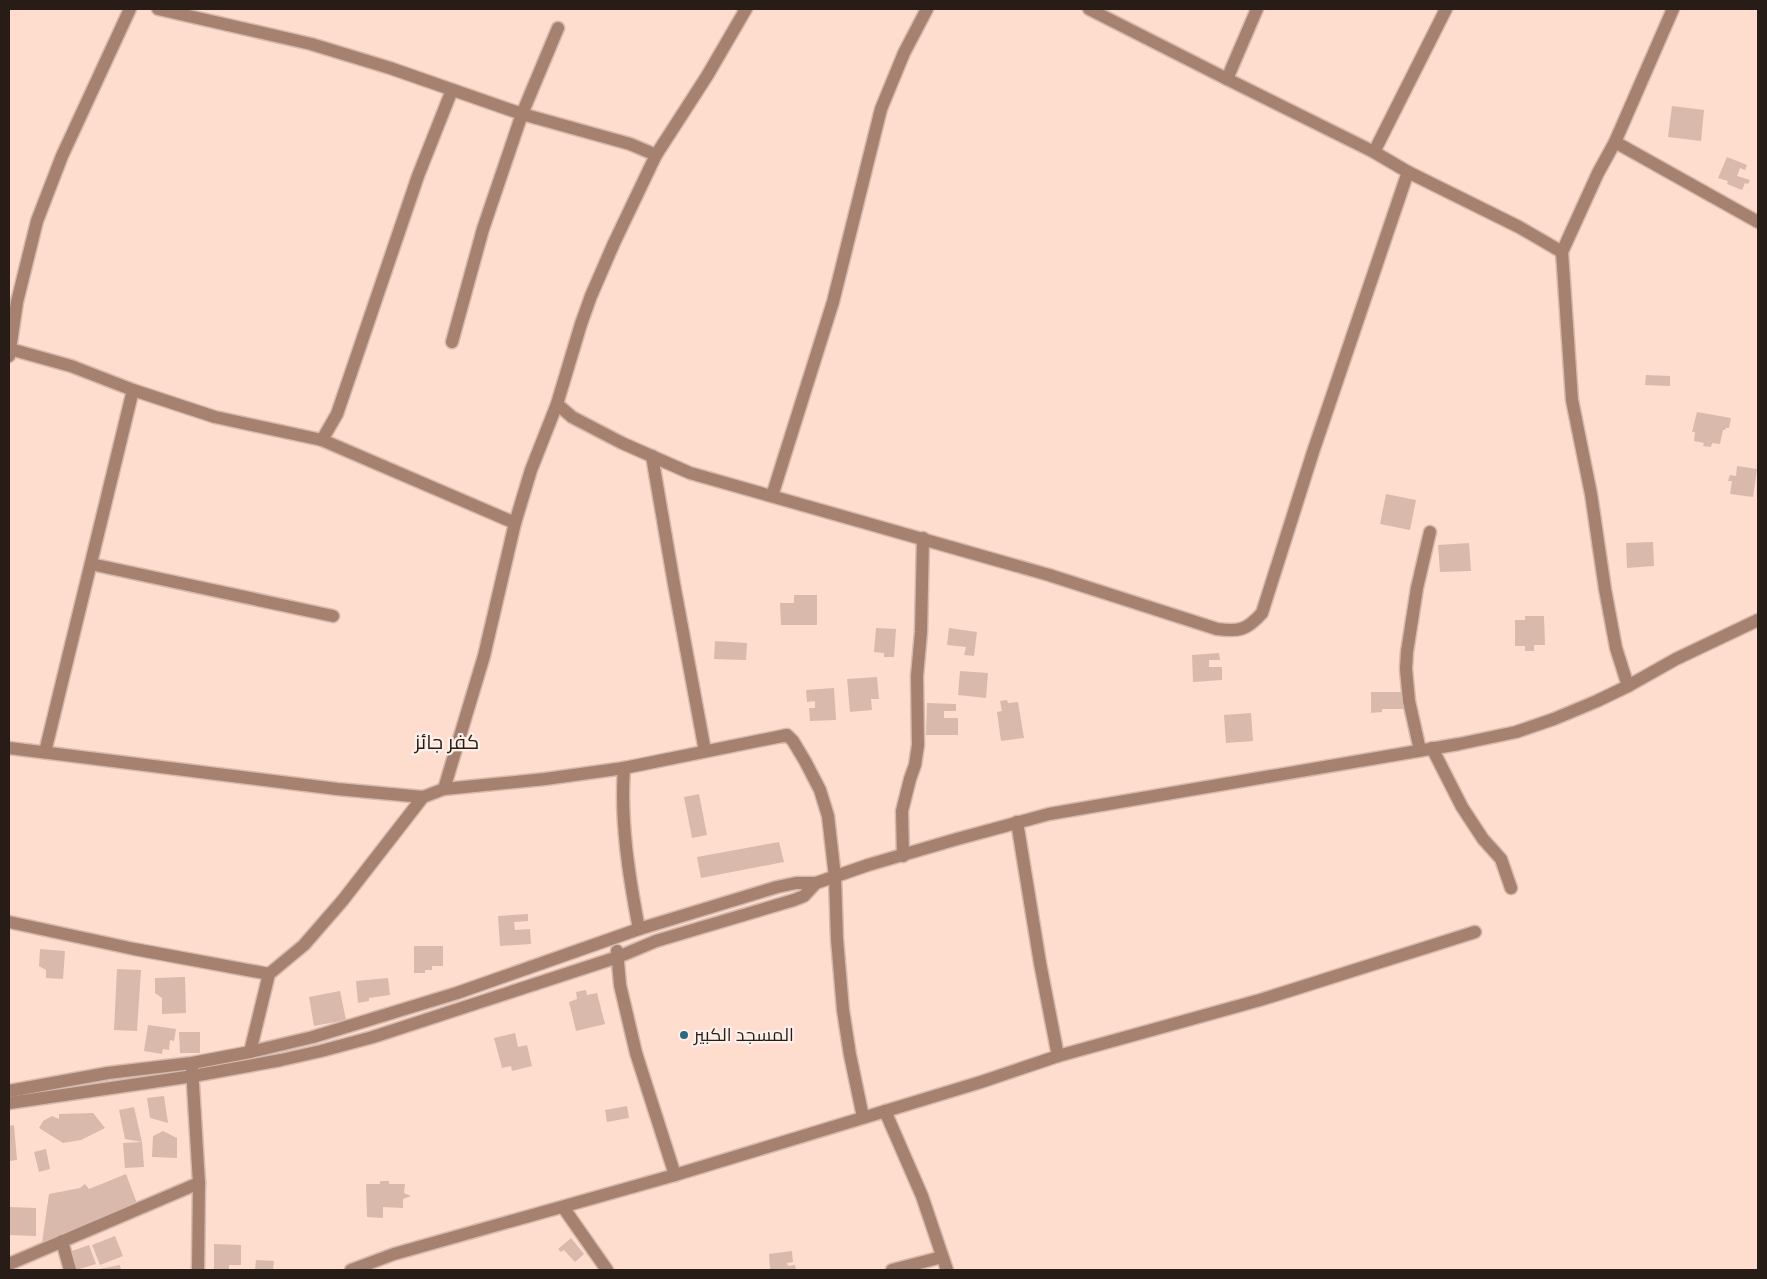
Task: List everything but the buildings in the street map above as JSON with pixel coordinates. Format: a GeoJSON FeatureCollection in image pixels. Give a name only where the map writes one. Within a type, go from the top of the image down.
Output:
{"type":"FeatureCollection","features":[{"type":"Feature","properties":{"kind":"street"},"geometry":{"type":"LineString","coordinates":[[130,9],[62,156],[37,221],[24,270],[9,353],[71,366],[134,390],[215,417],[322,440],[516,523]]}},
{"type":"Feature","properties":{"kind":"street"},"geometry":{"type":"LineString","coordinates":[[158,9],[288,38],[390,68],[522,114],[630,144],[656,155]]}},
{"type":"Feature","properties":{"kind":"street"},"geometry":{"type":"LineString","coordinates":[[444,790],[484,656],[516,523],[531,470],[556,404],[581,324],[614,243],[656,155],[707,76],[746,9]]}},
{"type":"Feature","properties":{"kind":"street"},"geometry":{"type":"LineString","coordinates":[[772,496],[833,302],[881,109],[904,53],[926,9]]}},
{"type":"Feature","properties":{"kind":"street"},"geometry":{"type":"LineString","coordinates":[[1089,9],[1374,152],[1408,172],[1519,227],[1562,252]]}},
{"type":"Feature","properties":{"kind":"street"},"geometry":{"type":"LineString","coordinates":[[1227,79],[1256,9]]}},
{"type":"Feature","properties":{"kind":"street"},"geometry":{"type":"LineString","coordinates":[[1374,152],[1446,9]]}},
{"type":"Feature","properties":{"kind":"street"},"geometry":{"type":"LineString","coordinates":[[1628,686],[1616,648],[1591,494],[1572,400],[1562,252],[1598,173],[1615,142],[1673,9]]}},
{"type":"Feature","properties":{"kind":"street"},"geometry":{"type":"LineString","coordinates":[[452,342],[483,229],[522,114],[558,28]]}},
{"type":"Feature","properties":{"kind":"street"},"geometry":{"type":"LineString","coordinates":[[322,440],[338,414],[418,176],[452,90]]}},
{"type":"Feature","properties":{"kind":"street"},"geometry":{"type":"LineString","coordinates":[[1615,142],[1758,222]]}},
{"type":"Feature","properties":{"kind":"street"},"geometry":{"type":"LineString","coordinates":[[556,404],[572,417],[622,444],[706,478],[1049,575],[1217,629],[1237,631],[1253,623],[1262,613],[1313,452],[1408,172]]}},
{"type":"Feature","properties":{"kind":"street"},"geometry":{"type":"LineString","coordinates":[[45,752],[134,390]]}},
{"type":"Feature","properties":{"kind":"street"},"geometry":{"type":"LineString","coordinates":[[652,456],[705,751]]}},
{"type":"Feature","properties":{"kind":"street"},"geometry":{"type":"LineString","coordinates":[[1430,532],[1416,588],[1407,652],[1406,669],[1409,701],[1426,749],[1482,839],[1501,859],[1511,888]]}},
{"type":"Feature","properties":{"kind":"street"},"geometry":{"type":"LineString","coordinates":[[902,856],[902,811],[915,765],[918,745],[918,676],[923,538]]}},
{"type":"Feature","properties":{"kind":"street"},"geometry":{"type":"LineString","coordinates":[[91,564],[333,616]]}},
{"type":"Feature","properties":{"kind":"street"},"geometry":{"type":"LineString","coordinates":[[9,1103],[192,1069],[250,1052],[313,1037],[457,994],[639,929],[777,887],[796,883],[816,883],[1017,822],[1117,802],[1459,744],[1516,732],[1554,719],[1628,686],[1676,659],[1758,620]]}},
{"type":"Feature","properties":{"kind":"street"},"geometry":{"type":"LineString","coordinates":[[9,748],[337,789],[423,797],[444,790],[624,768],[787,735],[805,760],[820,790],[828,816],[836,877],[837,939],[843,1010],[863,1117]]}},
{"type":"Feature","properties":{"kind":"street"},"geometry":{"type":"LineString","coordinates":[[624,768],[624,824],[639,929]]}},
{"type":"Feature","properties":{"kind":"street"},"geometry":{"type":"LineString","coordinates":[[250,1052],[269,974],[304,945],[343,900],[423,797]]}},
{"type":"Feature","properties":{"kind":"street"},"geometry":{"type":"LineString","coordinates":[[1017,822],[1040,963],[1058,1056]]}},
{"type":"Feature","properties":{"kind":"street"},"geometry":{"type":"LineString","coordinates":[[9,1091],[108,1073],[192,1069],[281,1060],[373,1036],[618,957],[656,941],[794,900],[804,896],[816,883]]}},
{"type":"Feature","properties":{"kind":"street"},"geometry":{"type":"LineString","coordinates":[[9,922],[134,949],[269,974]]}},
{"type":"Feature","properties":{"kind":"street"},"geometry":{"type":"LineString","coordinates":[[351,1270],[422,1245],[675,1175],[981,1082],[1058,1056],[1260,1000],[1475,932]]}},
{"type":"Feature","properties":{"kind":"street"},"geometry":{"type":"LineString","coordinates":[[616,937],[620,985],[636,1053],[675,1175]]}},
{"type":"Feature","properties":{"kind":"street"},"geometry":{"type":"LineString","coordinates":[[192,1069],[200,1183],[198,1270]]}},
{"type":"Feature","properties":{"kind":"street"},"geometry":{"type":"LineString","coordinates":[[885,1111],[922,1196],[947,1270]]}},
{"type":"Feature","properties":{"kind":"street"},"geometry":{"type":"LineString","coordinates":[[9,1264],[200,1183]]}},
{"type":"Feature","properties":{"kind":"street"},"geometry":{"type":"LineString","coordinates":[[563,1207],[608,1270]]}},
{"type":"Feature","properties":{"kind":"street"},"geometry":{"type":"LineString","coordinates":[[62,1241],[70,1270]]}},
{"type":"Feature","properties":{"kind":"street"},"geometry":{"type":"LineString","coordinates":[[892,1270],[942,1257]]}},
{"type":"Feature","properties":{"kind":"place","name":"المسجد الكبير"},"geometry":{"type":"Point","coordinates":[684,1035]}},
{"type":"Feature","properties":{"kind":"district","name":"كفر جائز"},"geometry":{"type":"Point","coordinates":[447,742]}}]}
